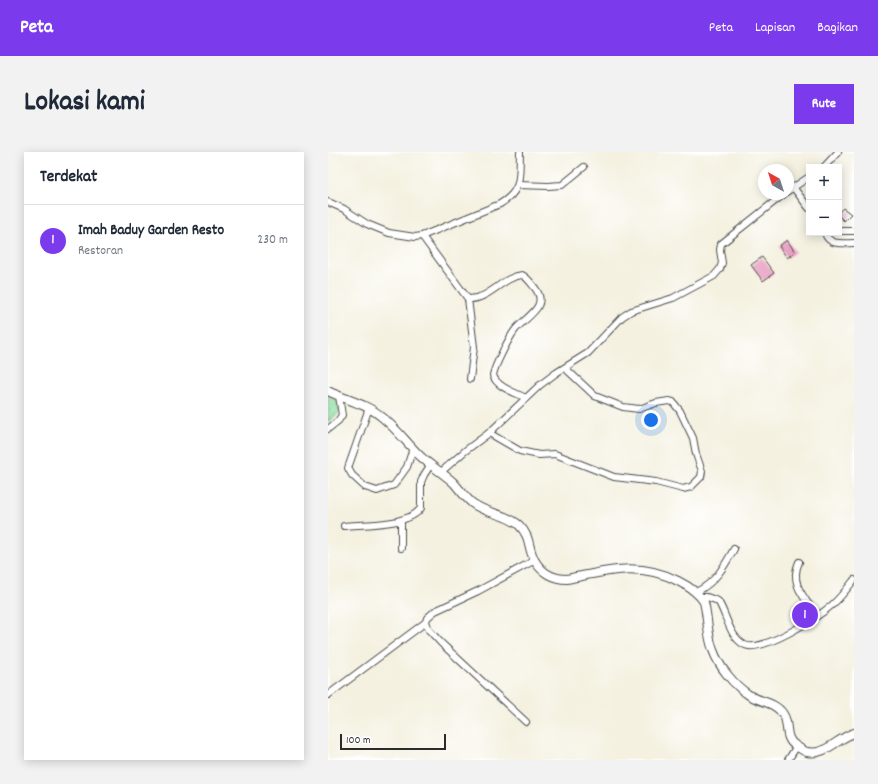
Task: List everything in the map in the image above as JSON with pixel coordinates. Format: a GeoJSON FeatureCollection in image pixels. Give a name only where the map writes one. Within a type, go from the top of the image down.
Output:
{"type":"FeatureCollection","features":[{"type":"Feature","properties":{"kind":"street"},"geometry":{"type":"LineString","coordinates":[[328,202],[344,209],[367,224],[389,233],[408,237],[422,236],[500,204],[509,198],[514,193],[518,185],[520,152]]}},
{"type":"Feature","properties":{"kind":"street"},"geometry":{"type":"LineString","coordinates":[[827,164],[838,152]]}},
{"type":"Feature","properties":{"kind":"street"},"geometry":{"type":"LineString","coordinates":[[518,185],[562,185],[584,167]]}},
{"type":"Feature","properties":{"kind":"street"},"geometry":{"type":"LineString","coordinates":[[794,186],[806,179]]}},
{"type":"Feature","properties":{"kind":"street"},"geometry":{"type":"LineString","coordinates":[[794,193],[806,205]]}},
{"type":"Feature","properties":{"kind":"street"},"geometry":{"type":"LineString","coordinates":[[441,472],[489,433],[544,382],[588,353],[597,345],[614,324],[631,311],[674,298],[714,276],[720,269],[722,263],[720,250],[721,244],[776,200]]}},
{"type":"Feature","properties":{"kind":"street"},"geometry":{"type":"LineString","coordinates":[[842,231],[854,231]]}},
{"type":"Feature","properties":{"kind":"street"},"geometry":{"type":"LineString","coordinates":[[422,236],[468,299],[474,347],[470,379]]}},
{"type":"Feature","properties":{"kind":"street"},"geometry":{"type":"LineString","coordinates":[[826,236],[828,239],[836,243],[854,243]]}},
{"type":"Feature","properties":{"kind":"street"},"geometry":{"type":"LineString","coordinates":[[468,299],[481,297],[514,277],[522,275],[526,277],[538,292],[540,298],[536,309],[513,333],[493,375],[495,380],[502,386],[526,398]]}},
{"type":"Feature","properties":{"kind":"street"},"geometry":{"type":"LineString","coordinates":[[489,433],[520,451],[539,455],[555,454],[614,476],[656,482],[683,489],[691,487],[701,477],[702,471],[696,454],[693,438],[680,411],[673,402],[669,401],[656,403],[640,409],[623,407],[595,396],[565,368]]}},
{"type":"Feature","properties":{"kind":"street"},"geometry":{"type":"LineString","coordinates":[[328,391],[368,408],[383,418],[473,504],[506,516],[521,528],[528,537],[535,560],[545,572],[559,579],[567,579],[618,569],[647,570],[674,579],[687,585],[698,594],[718,601],[735,636],[744,645],[751,646],[767,643],[817,616],[842,595],[854,580]]}},
{"type":"Feature","properties":{"kind":"street"},"geometry":{"type":"LineString","coordinates":[[328,429],[338,421],[342,414],[339,396]]}},
{"type":"Feature","properties":{"kind":"street"},"geometry":{"type":"LineString","coordinates":[[368,408],[348,468],[359,482],[365,487],[378,491],[394,485],[407,467],[413,448]]}},
{"type":"Feature","properties":{"kind":"street"},"geometry":{"type":"LineString","coordinates":[[344,526],[401,521],[412,516],[421,508],[422,482],[424,475],[431,464]]}},
{"type":"Feature","properties":{"kind":"street"},"geometry":{"type":"LineString","coordinates":[[401,521],[401,548]]}},
{"type":"Feature","properties":{"kind":"street"},"geometry":{"type":"LineString","coordinates":[[698,594],[720,573],[734,549]]}},
{"type":"Feature","properties":{"kind":"street"},"geometry":{"type":"LineString","coordinates":[[328,695],[426,622],[427,618],[435,611],[478,591],[535,560]]}},
{"type":"Feature","properties":{"kind":"street"},"geometry":{"type":"LineString","coordinates":[[799,562],[796,570],[796,581],[802,594],[817,616]]}},
{"type":"Feature","properties":{"kind":"street"},"geometry":{"type":"LineString","coordinates":[[698,594],[706,612],[713,650],[719,662],[740,689],[752,697],[773,704],[783,714],[790,741],[808,752],[820,751],[854,733]]}},
{"type":"Feature","properties":{"kind":"street"},"geometry":{"type":"LineString","coordinates":[[426,622],[429,630],[441,643],[526,722]]}},
{"type":"Feature","properties":{"kind":"street"},"geometry":{"type":"LineString","coordinates":[[788,760],[797,746]]}},
{"type":"Feature","properties":{"kind":"green space"},"geometry":{"type":"Polygon","coordinates":[[[328,395],[338,402],[340,412],[328,422],[328,395]]]}},
{"type":"Feature","properties":{"kind":"building"},"geometry":{"type":"Polygon","coordinates":[[[843,208],[851,214],[844,221],[842,219],[843,208]]]}},
{"type":"Feature","properties":{"kind":"building"},"geometry":{"type":"Polygon","coordinates":[[[787,240],[795,252],[787,258],[779,246],[787,240]]]}},
{"type":"Feature","properties":{"kind":"building"},"geometry":{"type":"Polygon","coordinates":[[[762,257],[774,273],[763,281],[751,265],[762,257]]]}},
{"type":"Feature","properties":{"kind":"place","name":"Imah Baduy Garden Resto"},"geometry":{"type":"Point","coordinates":[805,615]}}]}
